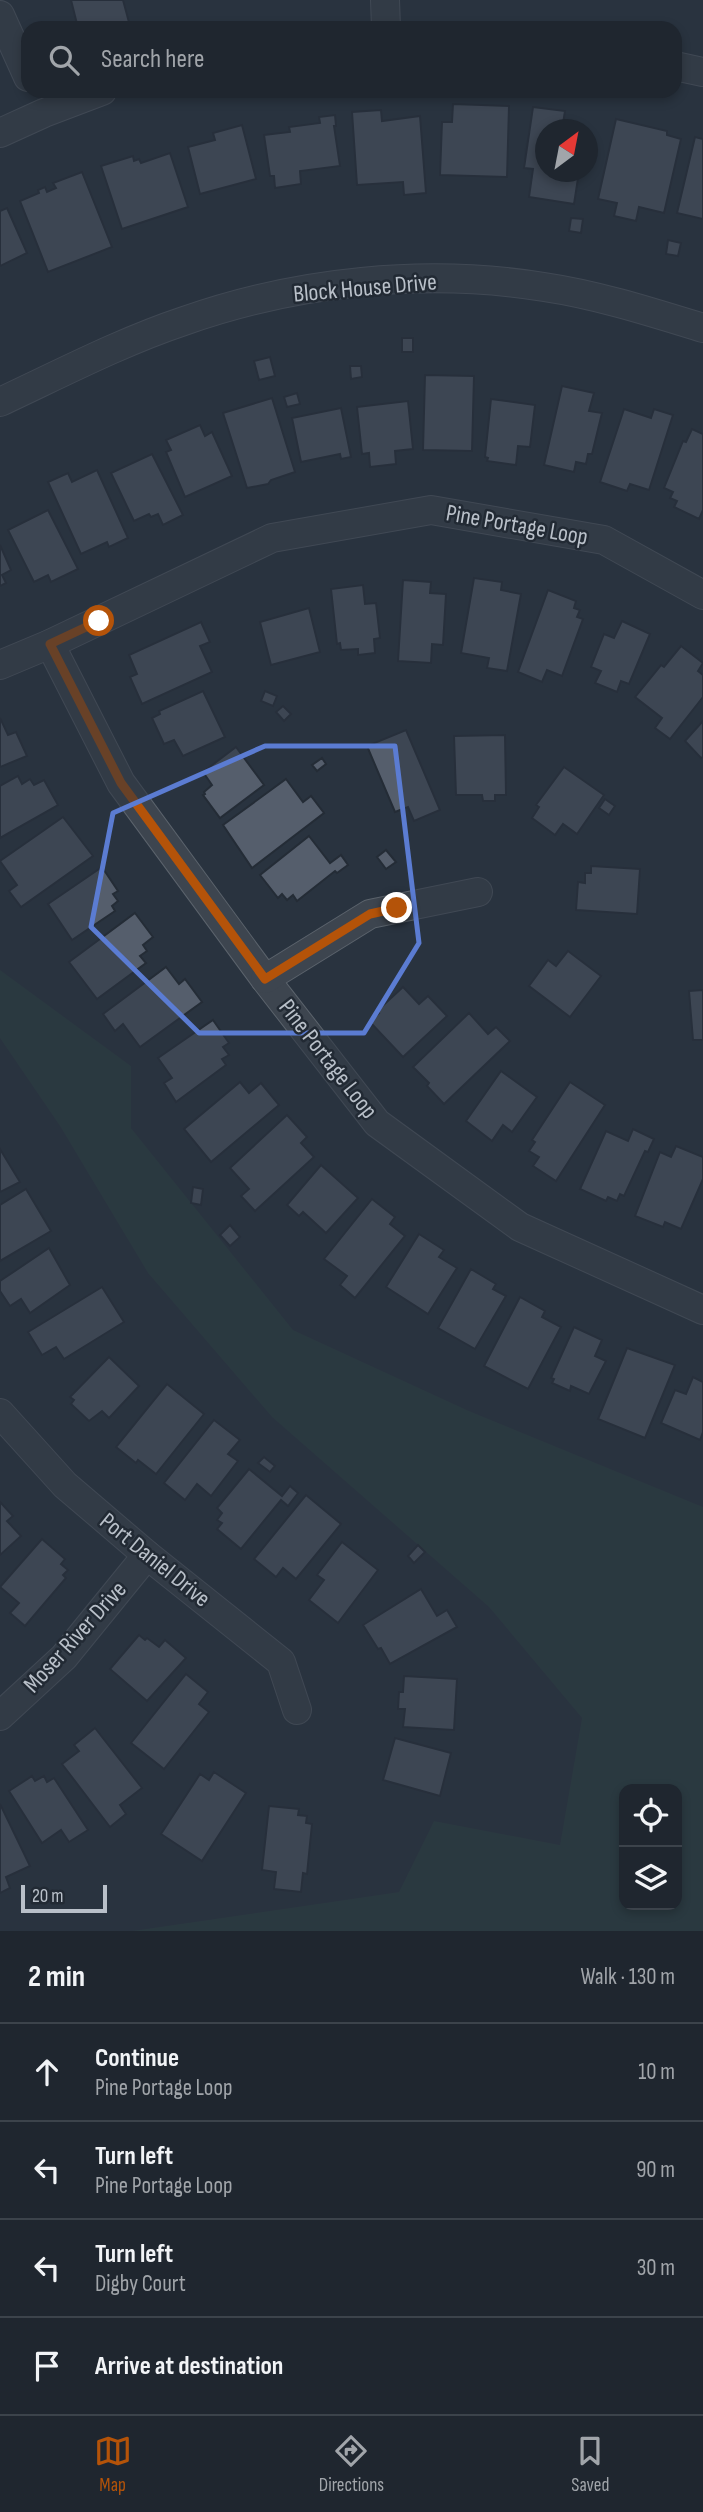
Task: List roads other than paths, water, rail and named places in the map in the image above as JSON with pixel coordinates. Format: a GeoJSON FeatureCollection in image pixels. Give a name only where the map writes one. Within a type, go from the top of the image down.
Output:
{"type":"FeatureCollection","features":[{"type":"Feature","properties":{"kind":"street"},"geometry":{"type":"LineString","coordinates":[[385,0],[386,21]]}},
{"type":"Feature","properties":{"kind":"street"},"geometry":{"type":"LineString","coordinates":[[0,15],[21,62]]}},
{"type":"Feature","properties":{"kind":"street"},"geometry":{"type":"LineString","coordinates":[[682,68],[703,72]]}},
{"type":"Feature","properties":{"kind":"street"},"geometry":{"type":"LineString","coordinates":[[0,133],[39,102],[62,98]]}},
{"type":"Feature","properties":{"kind":"street","name":"Block House Drive"},"geometry":{"type":"LineString","coordinates":[[0,402],[183,321],[245,303],[327,286],[412,280],[475,280],[544,287],[616,302],[703,328]]}},
{"type":"Feature","properties":{"kind":"street","name":"Pine Portage Loop"},"geometry":{"type":"LineString","coordinates":[[0,665],[50,644],[272,538],[431,510],[604,540],[703,594]]}},
{"type":"Feature","properties":{"kind":"street","name":"Pine Portage Loop"},"geometry":{"type":"LineString","coordinates":[[50,644],[121,783],[265,979],[377,1123],[520,1227],[703,1310]]}},
{"type":"Feature","properties":{"kind":"street"},"geometry":{"type":"LineString","coordinates":[[265,979],[370,914],[478,892]]}},
{"type":"Feature","properties":{"kind":"street","name":"Port Daniel Drive"},"geometry":{"type":"LineString","coordinates":[[0,1413],[65,1485],[146,1555],[282,1662],[297,1710]]}},
{"type":"Feature","properties":{"kind":"street","name":"Moser River Drive"},"geometry":{"type":"LineString","coordinates":[[0,1716],[64,1657],[146,1555]]}}]}
